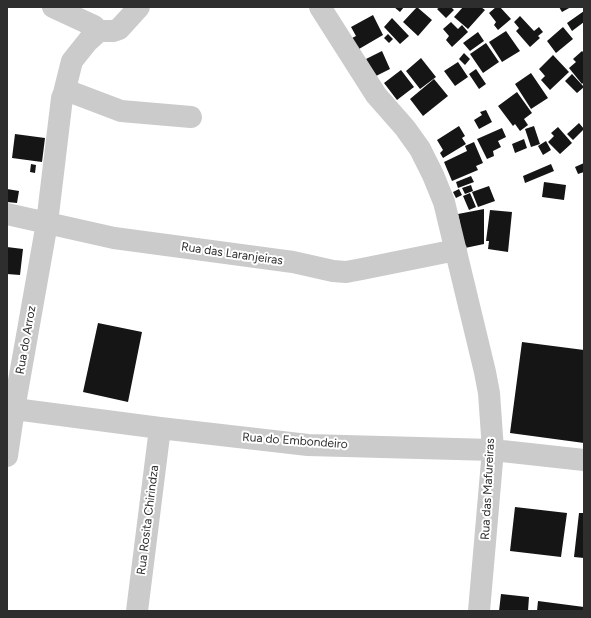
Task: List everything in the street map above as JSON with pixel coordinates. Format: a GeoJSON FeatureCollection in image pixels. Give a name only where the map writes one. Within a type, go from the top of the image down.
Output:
{"type":"FeatureCollection","features":[{"type":"Feature","properties":{"kind":"street"},"geometry":{"type":"LineString","coordinates":[[53,7],[94,26],[99,31],[113,31],[119,29],[139,7]]}},
{"type":"Feature","properties":{"kind":"street","name":"Rua das Mafureiras"},"geometry":{"type":"LineString","coordinates":[[320,7],[376,94],[405,128],[420,149],[433,174],[444,202],[489,393],[492,450],[479,611]]}},
{"type":"Feature","properties":{"kind":"street","name":"Rua do Arroz"},"geometry":{"type":"LineString","coordinates":[[7,456],[10,409],[46,223],[62,98],[72,61],[88,41],[99,31]]}},
{"type":"Feature","properties":{"kind":"street"},"geometry":{"type":"LineString","coordinates":[[64,93],[71,92],[121,110],[191,117]]}},
{"type":"Feature","properties":{"kind":"street","name":"Rua das Laranjeiras"},"geometry":{"type":"LineString","coordinates":[[7,214],[114,238],[293,262],[333,271],[346,272],[456,250]]}},
{"type":"Feature","properties":{"kind":"street","name":"Rua do Embondeiro"},"geometry":{"type":"LineString","coordinates":[[10,409],[308,445],[492,450],[584,460]]}},
{"type":"Feature","properties":{"kind":"street","name":"Rua Rosita Chirindza"},"geometry":{"type":"LineString","coordinates":[[137,611],[160,428]]}},
{"type":"Feature","properties":{"kind":"building"},"geometry":{"type":"Polygon","coordinates":[[[394,7],[404,7],[400,12],[394,7]]]}},
{"type":"Feature","properties":{"kind":"building"},"geometry":{"type":"Polygon","coordinates":[[[417,7],[432,20],[418,36],[403,22],[417,7]]]}},
{"type":"Feature","properties":{"kind":"building"},"geometry":{"type":"Polygon","coordinates":[[[440,7],[451,7],[454,10],[446,18],[437,9],[440,7]]]}},
{"type":"Feature","properties":{"kind":"building"},"geometry":{"type":"Polygon","coordinates":[[[463,7],[481,7],[485,10],[468,29],[454,17],[463,7]]]}},
{"type":"Feature","properties":{"kind":"building"},"geometry":{"type":"Polygon","coordinates":[[[496,7],[500,7],[511,19],[498,30],[494,25],[496,22],[489,13],[496,7]]]}},
{"type":"Feature","properties":{"kind":"building"},"geometry":{"type":"Polygon","coordinates":[[[559,7],[571,7],[562,12],[559,7]]]}},
{"type":"Feature","properties":{"kind":"building"},"geometry":{"type":"Polygon","coordinates":[[[584,11],[584,22],[572,31],[567,23],[584,11]]]}},
{"type":"Feature","properties":{"kind":"building"},"geometry":{"type":"Polygon","coordinates":[[[373,15],[383,35],[359,49],[352,38],[356,36],[351,27],[373,15]]]}},
{"type":"Feature","properties":{"kind":"building"},"geometry":{"type":"Polygon","coordinates":[[[520,16],[534,31],[539,27],[543,32],[538,36],[540,38],[530,47],[516,31],[519,28],[514,22],[520,16]]]}},
{"type":"Feature","properties":{"kind":"building"},"geometry":{"type":"Polygon","coordinates":[[[392,18],[409,36],[400,44],[384,27],[392,18]]]}},
{"type":"Feature","properties":{"kind":"building"},"geometry":{"type":"Polygon","coordinates":[[[451,22],[458,29],[462,25],[468,32],[452,47],[446,40],[449,36],[443,29],[451,22]]]}},
{"type":"Feature","properties":{"kind":"building"},"geometry":{"type":"Polygon","coordinates":[[[563,27],[573,39],[556,53],[547,41],[563,27]]]}},
{"type":"Feature","properties":{"kind":"building"},"geometry":{"type":"Polygon","coordinates":[[[506,31],[520,51],[502,62],[489,42],[506,31]]]}},
{"type":"Feature","properties":{"kind":"building"},"geometry":{"type":"Polygon","coordinates":[[[478,32],[484,41],[470,51],[463,43],[478,32]]]}},
{"type":"Feature","properties":{"kind":"building"},"geometry":{"type":"Polygon","coordinates":[[[388,34],[393,39],[389,43],[384,38],[388,34]]]}},
{"type":"Feature","properties":{"kind":"building"},"geometry":{"type":"Polygon","coordinates":[[[486,43],[499,62],[483,73],[470,54],[486,43]]]}},
{"type":"Feature","properties":{"kind":"building"},"geometry":{"type":"Polygon","coordinates":[[[382,51],[390,69],[374,77],[366,59],[382,51]]]}},
{"type":"Feature","properties":{"kind":"building"},"geometry":{"type":"Polygon","coordinates":[[[582,51],[584,53],[584,82],[582,84],[569,68],[576,62],[573,59],[582,51]]]}},
{"type":"Feature","properties":{"kind":"building"},"geometry":{"type":"Polygon","coordinates":[[[464,53],[470,59],[465,65],[459,59],[464,53]]]}},
{"type":"Feature","properties":{"kind":"building"},"geometry":{"type":"Polygon","coordinates":[[[553,55],[569,72],[550,90],[541,80],[545,76],[539,69],[553,55]]]}},
{"type":"Feature","properties":{"kind":"building"},"geometry":{"type":"Polygon","coordinates":[[[421,58],[436,77],[420,89],[406,71],[421,58]]]}},
{"type":"Feature","properties":{"kind":"building"},"geometry":{"type":"Polygon","coordinates":[[[458,62],[468,77],[455,86],[444,71],[458,62]]]}},
{"type":"Feature","properties":{"kind":"building"},"geometry":{"type":"Polygon","coordinates":[[[476,69],[486,84],[479,89],[469,74],[476,69]]]}},
{"type":"Feature","properties":{"kind":"building"},"geometry":{"type":"Polygon","coordinates":[[[401,70],[414,87],[397,100],[384,83],[401,70]]]}},
{"type":"Feature","properties":{"kind":"building"},"geometry":{"type":"Polygon","coordinates":[[[531,73],[548,98],[531,109],[515,84],[531,73]]]}},
{"type":"Feature","properties":{"kind":"building"},"geometry":{"type":"Polygon","coordinates":[[[572,74],[584,87],[577,93],[565,81],[572,74]]]}},
{"type":"Feature","properties":{"kind":"building"},"geometry":{"type":"Polygon","coordinates":[[[434,79],[448,96],[423,116],[410,99],[434,79]]]}},
{"type":"Feature","properties":{"kind":"building"},"geometry":{"type":"Polygon","coordinates":[[[517,92],[532,113],[524,119],[528,125],[520,131],[515,124],[513,126],[498,106],[517,92]]]}},
{"type":"Feature","properties":{"kind":"building"},"geometry":{"type":"Polygon","coordinates":[[[486,110],[492,122],[479,129],[474,120],[482,115],[480,112],[486,110]]]}},
{"type":"Feature","properties":{"kind":"building"},"geometry":{"type":"Polygon","coordinates":[[[579,123],[584,129],[573,140],[567,134],[579,123]]]}},
{"type":"Feature","properties":{"kind":"building"},"geometry":{"type":"Polygon","coordinates":[[[459,126],[465,136],[462,138],[466,144],[443,158],[440,153],[443,150],[437,140],[459,126]]]}},
{"type":"Feature","properties":{"kind":"building"},"geometry":{"type":"Polygon","coordinates":[[[534,126],[540,144],[531,147],[525,129],[534,126]]]}},
{"type":"Feature","properties":{"kind":"building"},"geometry":{"type":"Polygon","coordinates":[[[558,127],[572,143],[560,154],[548,142],[554,136],[551,133],[558,127]]]}},
{"type":"Feature","properties":{"kind":"building"},"geometry":{"type":"Polygon","coordinates":[[[502,128],[506,137],[498,141],[501,147],[493,151],[494,156],[487,159],[477,139],[502,128]]]}},
{"type":"Feature","properties":{"kind":"building"},"geometry":{"type":"Polygon","coordinates":[[[15,134],[45,138],[42,162],[12,158],[15,134]]]}},
{"type":"Feature","properties":{"kind":"building"},"geometry":{"type":"Polygon","coordinates":[[[524,139],[527,148],[515,153],[512,144],[524,139]]]}},
{"type":"Feature","properties":{"kind":"building"},"geometry":{"type":"Polygon","coordinates":[[[546,141],[551,150],[543,155],[538,146],[546,141]]]}},
{"type":"Feature","properties":{"kind":"building"},"geometry":{"type":"Polygon","coordinates":[[[474,142],[483,163],[476,166],[478,170],[452,181],[444,162],[467,151],[465,146],[474,142]]]}},
{"type":"Feature","properties":{"kind":"building"},"geometry":{"type":"Polygon","coordinates":[[[584,163],[584,172],[578,174],[575,167],[584,163]]]}},
{"type":"Feature","properties":{"kind":"building"},"geometry":{"type":"Polygon","coordinates":[[[31,164],[36,165],[35,173],[30,172],[31,164]]]}},
{"type":"Feature","properties":{"kind":"building"},"geometry":{"type":"Polygon","coordinates":[[[551,164],[554,171],[525,183],[523,176],[551,164]]]}},
{"type":"Feature","properties":{"kind":"building"},"geometry":{"type":"Polygon","coordinates":[[[471,176],[474,182],[458,188],[456,182],[471,176]]]}},
{"type":"Feature","properties":{"kind":"building"},"geometry":{"type":"Polygon","coordinates":[[[544,182],[566,185],[564,200],[542,197],[544,182]]]}},
{"type":"Feature","properties":{"kind":"building"},"geometry":{"type":"Polygon","coordinates":[[[471,185],[473,191],[465,194],[462,188],[471,185]]]}},
{"type":"Feature","properties":{"kind":"building"},"geometry":{"type":"Polygon","coordinates":[[[489,186],[495,201],[478,207],[472,192],[489,186]]]}},
{"type":"Feature","properties":{"kind":"building"},"geometry":{"type":"Polygon","coordinates":[[[7,189],[19,191],[17,203],[7,202],[7,189]]]}},
{"type":"Feature","properties":{"kind":"building"},"geometry":{"type":"Polygon","coordinates":[[[459,189],[462,195],[456,198],[453,192],[459,189]]]}},
{"type":"Feature","properties":{"kind":"building"},"geometry":{"type":"Polygon","coordinates":[[[470,193],[476,207],[469,210],[463,196],[470,193]]]}},
{"type":"Feature","properties":{"kind":"building"},"geometry":{"type":"Polygon","coordinates":[[[484,209],[484,244],[465,248],[458,214],[484,209]]]}},
{"type":"Feature","properties":{"kind":"building"},"geometry":{"type":"Polygon","coordinates":[[[490,210],[512,212],[508,252],[488,249],[489,241],[486,241],[490,210]]]}},
{"type":"Feature","properties":{"kind":"building"},"geometry":{"type":"Polygon","coordinates":[[[7,247],[23,249],[20,275],[7,274],[7,247]]]}},
{"type":"Feature","properties":{"kind":"building"},"geometry":{"type":"Polygon","coordinates":[[[98,323],[142,332],[128,402],[83,392],[98,323]]]}},
{"type":"Feature","properties":{"kind":"building"},"geometry":{"type":"Polygon","coordinates":[[[522,342],[584,350],[584,443],[510,433],[522,342]]]}},
{"type":"Feature","properties":{"kind":"building"},"geometry":{"type":"Polygon","coordinates":[[[515,507],[567,513],[561,557],[510,551],[515,507]]]}},
{"type":"Feature","properties":{"kind":"building"},"geometry":{"type":"Polygon","coordinates":[[[579,513],[584,513],[584,558],[574,557],[579,513]]]}},
{"type":"Feature","properties":{"kind":"building"},"geometry":{"type":"Polygon","coordinates":[[[501,594],[529,597],[528,611],[499,611],[501,594]]]}},
{"type":"Feature","properties":{"kind":"building"},"geometry":{"type":"Polygon","coordinates":[[[538,601],[584,607],[584,611],[537,611],[538,601]]]}}]}
